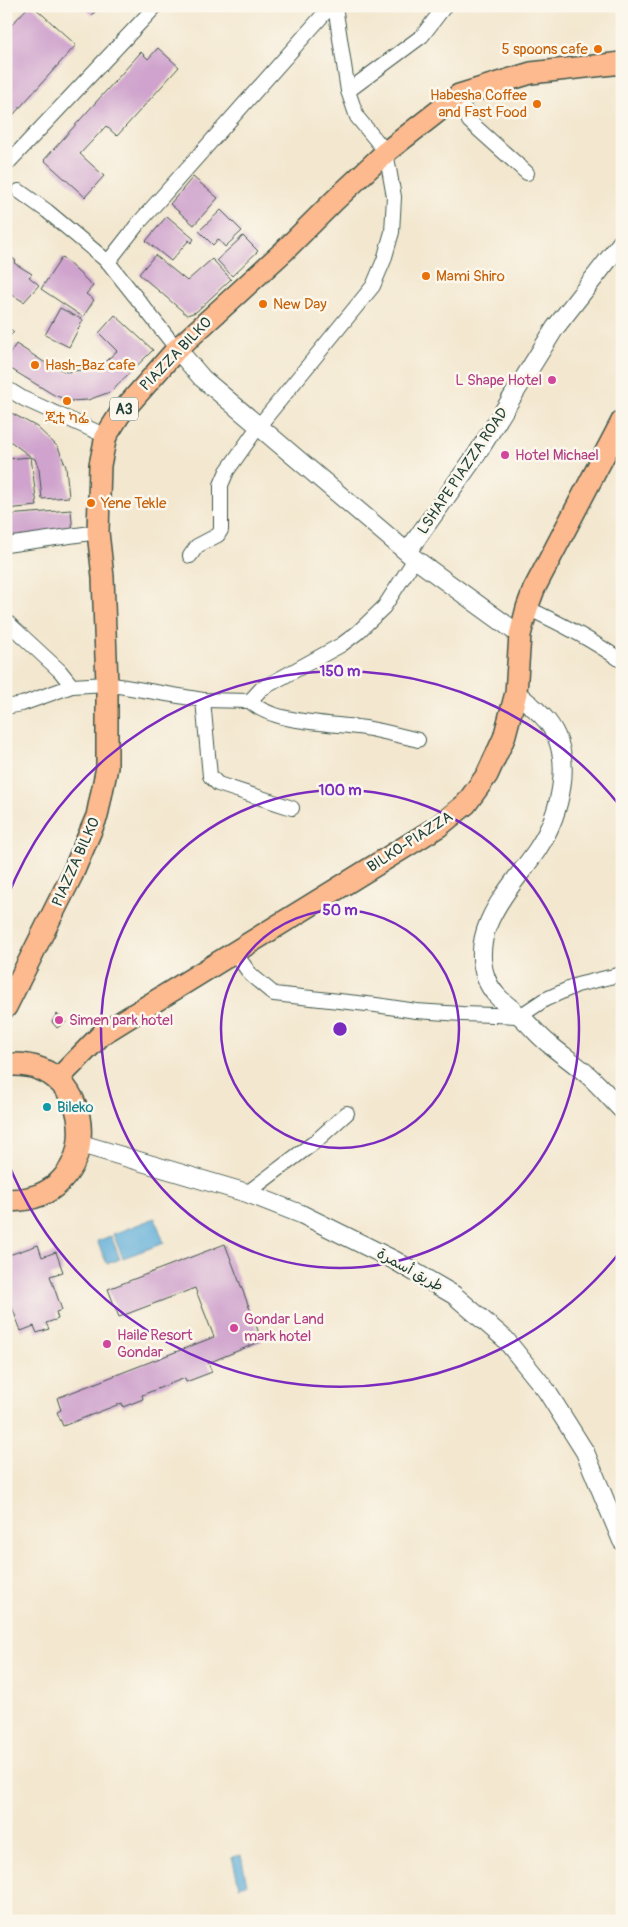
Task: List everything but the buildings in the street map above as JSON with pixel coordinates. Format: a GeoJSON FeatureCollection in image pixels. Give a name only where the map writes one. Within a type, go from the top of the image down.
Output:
{"type":"FeatureCollection","features":[{"type":"Feature","properties":{"kind":"highway"},"geometry":{"type":"LineString","coordinates":[[6,1065],[32,1067],[57,1080],[68,1090],[75,1104],[81,1124],[81,1144],[74,1163],[63,1180],[52,1188],[28,1199],[7,1200]]}},
{"type":"Feature","properties":{"kind":"main road","name":"PIAZZA BILKO"},"geometry":{"type":"LineString","coordinates":[[6,1007],[72,875],[97,816],[107,767],[107,684],[103,577],[98,532],[100,465],[106,436],[120,414],[177,349],[283,252],[386,152],[460,95],[531,73],[622,63]]}},
{"type":"Feature","properties":{"kind":"main road","name":"BILKO-PIAZZA"},"geometry":{"type":"LineString","coordinates":[[57,1080],[102,1034],[439,826],[466,804],[487,775],[504,738],[516,693],[520,635],[534,589],[622,421]]}},
{"type":"Feature","properties":{"kind":"street"},"geometry":{"type":"LineString","coordinates":[[108,262],[137,225],[331,6]]}},
{"type":"Feature","properties":{"kind":"street"},"geometry":{"type":"LineString","coordinates":[[190,556],[197,546],[218,535],[221,530],[224,478],[258,427],[373,286],[384,260],[392,232],[394,197],[386,152],[357,117],[348,91],[336,6]]}},
{"type":"Feature","properties":{"kind":"street"},"geometry":{"type":"LineString","coordinates":[[348,91],[422,36],[445,6]]}},
{"type":"Feature","properties":{"kind":"street"},"geometry":{"type":"LineString","coordinates":[[6,165],[154,8]]}},
{"type":"Feature","properties":{"kind":"street"},"geometry":{"type":"LineString","coordinates":[[460,95],[469,121],[527,173]]}},
{"type":"Feature","properties":{"kind":"street"},"geometry":{"type":"LineString","coordinates":[[20,191],[108,262],[202,378],[411,556],[520,635]]}},
{"type":"Feature","properties":{"kind":"street","name":"LSHAPE PIAZZA ROAD"},"geometry":{"type":"LineString","coordinates":[[411,556],[555,328],[622,242]]}},
{"type":"Feature","properties":{"kind":"street"},"geometry":{"type":"LineString","coordinates":[[6,388],[24,399],[106,436]]}},
{"type":"Feature","properties":{"kind":"street"},"geometry":{"type":"LineString","coordinates":[[6,545],[98,532]]}},
{"type":"Feature","properties":{"kind":"street"},"geometry":{"type":"LineString","coordinates":[[250,701],[261,689],[341,645],[357,633],[384,607],[411,556]]}},
{"type":"Feature","properties":{"kind":"street"},"geometry":{"type":"LineString","coordinates":[[527,608],[559,622],[601,646],[622,661]]}},
{"type":"Feature","properties":{"kind":"street"},"geometry":{"type":"LineString","coordinates":[[6,621],[60,671],[72,686]]}},
{"type":"Feature","properties":{"kind":"street"},"geometry":{"type":"LineString","coordinates":[[6,707],[22,704],[72,686],[107,684],[203,700],[250,701],[257,708],[274,714],[321,724],[365,728],[418,740]]}},
{"type":"Feature","properties":{"kind":"street"},"geometry":{"type":"LineString","coordinates":[[516,693],[548,722],[559,744],[563,763],[558,803],[538,848],[497,904],[486,931],[483,953],[486,978],[498,998],[520,1016],[546,1042],[590,1077],[622,1110]]}},
{"type":"Feature","properties":{"kind":"street"},"geometry":{"type":"LineString","coordinates":[[203,700],[210,771],[214,780],[218,784],[292,808]]}},
{"type":"Feature","properties":{"kind":"street"},"geometry":{"type":"LineString","coordinates":[[235,953],[251,976],[274,994],[416,1011],[520,1016],[544,1000],[577,985],[622,974]]}},
{"type":"Feature","properties":{"kind":"street"},"geometry":{"type":"LineString","coordinates":[[247,1193],[316,1141],[347,1113]]}},
{"type":"Feature","properties":{"kind":"street","name":"طريق أسمرة"},"geometry":{"type":"LineString","coordinates":[[81,1144],[247,1193],[301,1214],[394,1260],[454,1295],[505,1339],[546,1390],[585,1452],[622,1542]]}},
{"type":"Feature","properties":{"kind":"water"},"geometry":{"type":"Polygon","coordinates":[[[155,1218],[164,1243],[123,1258],[113,1234],[155,1218]]]}},
{"type":"Feature","properties":{"kind":"water"},"geometry":{"type":"Polygon","coordinates":[[[111,1236],[120,1259],[107,1264],[97,1241],[111,1236]]]}},
{"type":"Feature","properties":{"kind":"water"},"geometry":{"type":"Polygon","coordinates":[[[241,1855],[247,1884],[239,1886],[232,1857],[241,1855]]]}},
{"type":"Feature","properties":{"kind":"place","name":"5 spoons cafe"},"geometry":{"type":"Point","coordinates":[598,49]}},
{"type":"Feature","properties":{"kind":"place","name":"Habesha Coffee and Fast Food"},"geometry":{"type":"Point","coordinates":[537,104]}},
{"type":"Feature","properties":{"kind":"place","name":"Mami Shiro"},"geometry":{"type":"Point","coordinates":[426,276]}},
{"type":"Feature","properties":{"kind":"place","name":"New Day"},"geometry":{"type":"Point","coordinates":[263,304]}},
{"type":"Feature","properties":{"kind":"place","name":"Hash-Baz cafe"},"geometry":{"type":"Point","coordinates":[35,365]}},
{"type":"Feature","properties":{"kind":"place","name":"L Shape Hotel"},"geometry":{"type":"Point","coordinates":[552,380]}},
{"type":"Feature","properties":{"kind":"place","name":"ጂቲ ካፌ"},"geometry":{"type":"Point","coordinates":[67,401]}},
{"type":"Feature","properties":{"kind":"place","name":"Hotel Michael"},"geometry":{"type":"Point","coordinates":[505,455]}},
{"type":"Feature","properties":{"kind":"place","name":"Yene Tekle"},"geometry":{"type":"Point","coordinates":[91,503]}},
{"type":"Feature","properties":{"kind":"place","name":"Simen park hotel"},"geometry":{"type":"Point","coordinates":[59,1020]}},
{"type":"Feature","properties":{"kind":"place","name":"Bileko"},"geometry":{"type":"Point","coordinates":[47,1107]}},
{"type":"Feature","properties":{"kind":"place","name":"Gondar Land mark hotel"},"geometry":{"type":"Point","coordinates":[234,1328]}},
{"type":"Feature","properties":{"kind":"place","name":"Haile Resort Gondar"},"geometry":{"type":"Point","coordinates":[107,1344]}}]}
